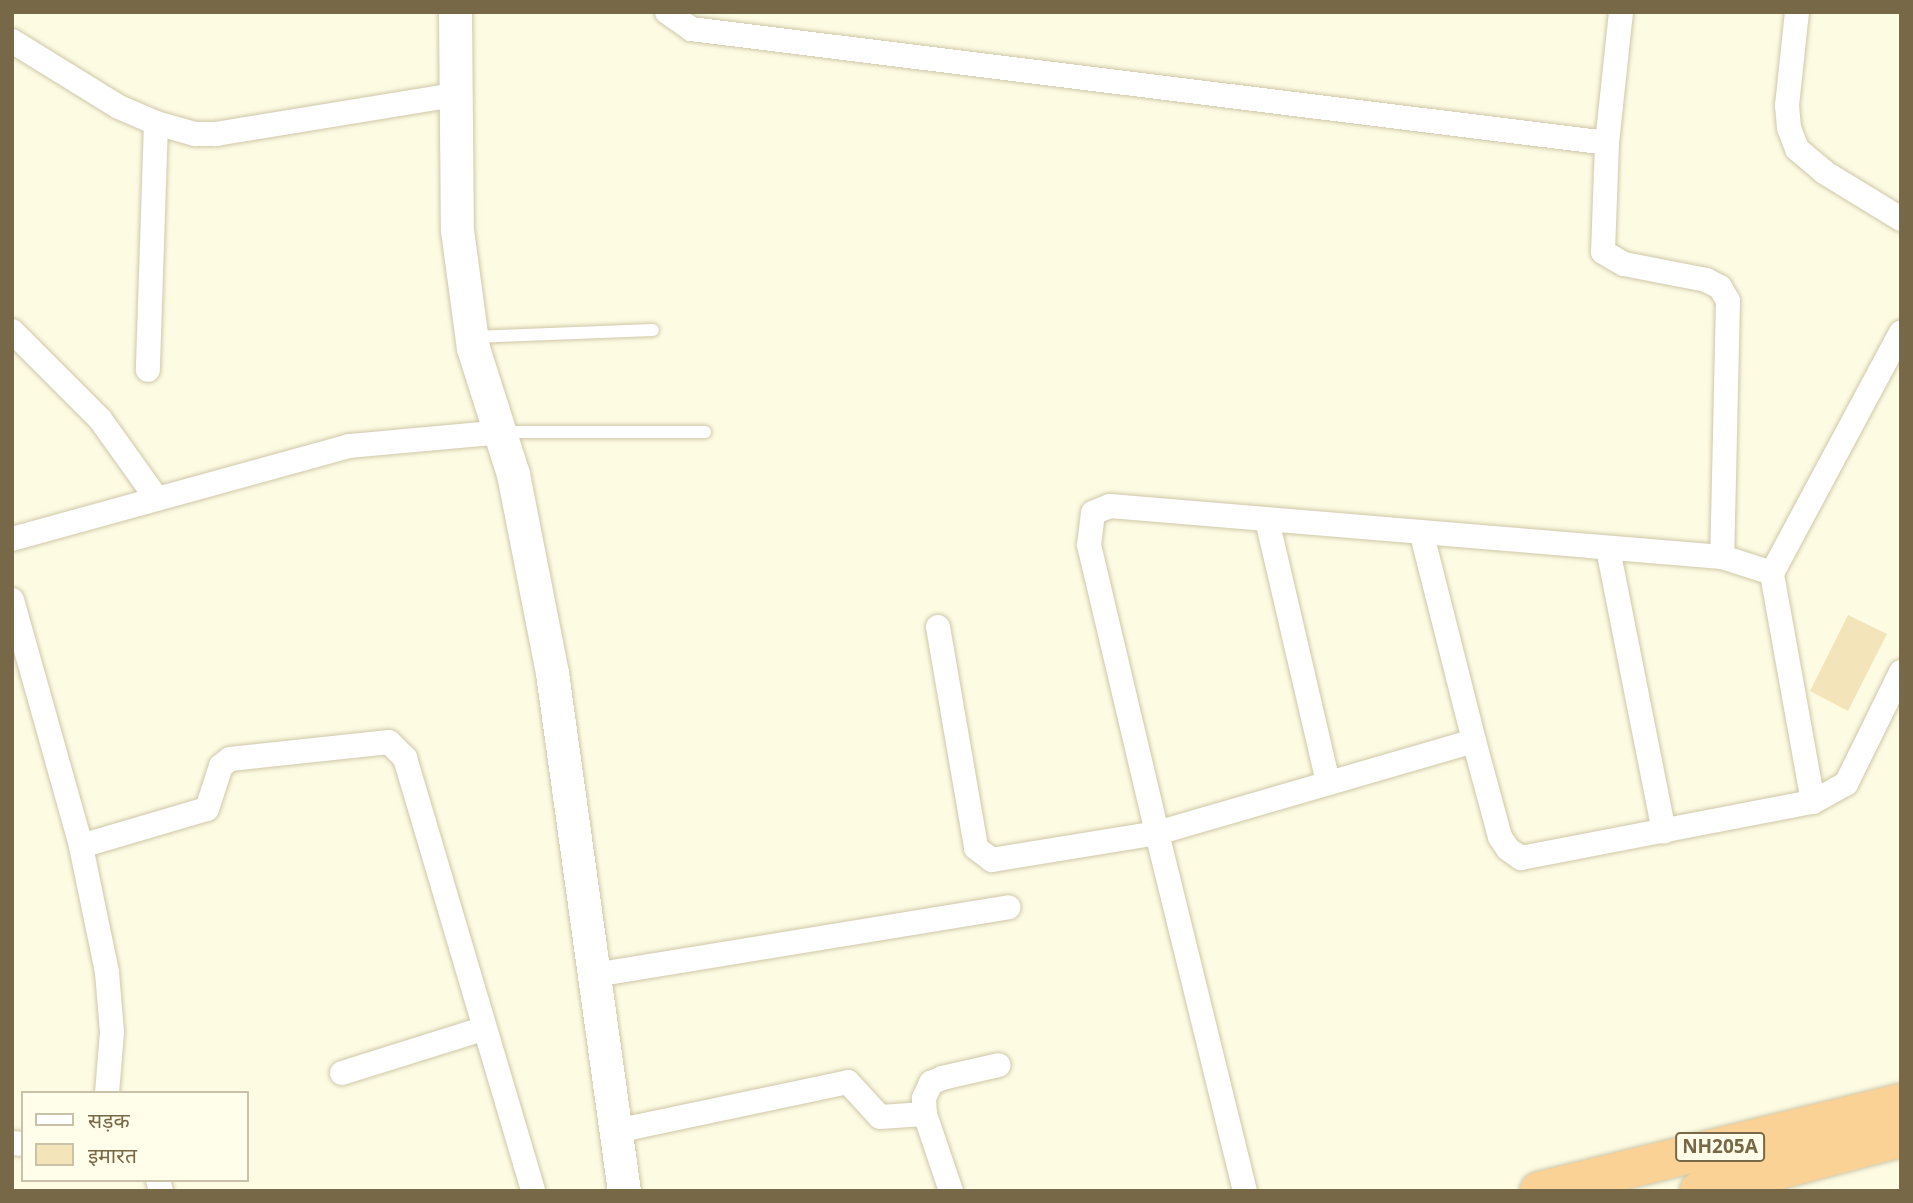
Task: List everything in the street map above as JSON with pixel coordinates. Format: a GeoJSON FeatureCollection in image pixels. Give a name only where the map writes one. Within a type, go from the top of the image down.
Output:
{"type":"FeatureCollection","features":[{"type":"Feature","properties":{"kind":"highway","name":"NH205A"},"geometry":{"type":"LineString","coordinates":[[1539,1191],[1901,1103]]}},
{"type":"Feature","properties":{"kind":"highway","name":"NH205A"},"geometry":{"type":"LineString","coordinates":[[1714,1189],[1901,1138]]}},
{"type":"Feature","properties":{"kind":"street"},"geometry":{"type":"LineString","coordinates":[[455,12],[457,230],[472,337],[502,432],[552,673],[624,1191]]}},
{"type":"Feature","properties":{"kind":"street"},"geometry":{"type":"LineString","coordinates":[[667,12],[691,29],[1607,143]]}},
{"type":"Feature","properties":{"kind":"street"},"geometry":{"type":"LineString","coordinates":[[1621,12],[1607,143],[1603,252],[1624,264],[1706,280],[1720,287],[1728,300],[1722,557]]}},
{"type":"Feature","properties":{"kind":"street"},"geometry":{"type":"LineString","coordinates":[[1797,12],[1787,105],[1789,128],[1797,149],[1824,172],[1901,219]]}},
{"type":"Feature","properties":{"kind":"street"},"geometry":{"type":"LineString","coordinates":[[12,41],[119,107],[156,123],[194,134],[225,133],[454,95]]}},
{"type":"Feature","properties":{"kind":"street"},"geometry":{"type":"LineString","coordinates":[[148,370],[156,123]]}},
{"type":"Feature","properties":{"kind":"street"},"geometry":{"type":"LineString","coordinates":[[12,331],[100,419],[157,499]]}},
{"type":"Feature","properties":{"kind":"street"},"geometry":{"type":"LineString","coordinates":[[1813,802],[1772,573],[1901,332]]}},
{"type":"Feature","properties":{"kind":"street"},"geometry":{"type":"LineString","coordinates":[[12,539],[378,440],[502,432]]}},
{"type":"Feature","properties":{"kind":"street"},"geometry":{"type":"LineString","coordinates":[[1245,1191],[1089,545],[1088,525],[1093,513],[1110,506],[1422,535],[1722,557],[1772,573]]}},
{"type":"Feature","properties":{"kind":"street"},"geometry":{"type":"LineString","coordinates":[[1267,520],[1328,783]]}},
{"type":"Feature","properties":{"kind":"street"},"geometry":{"type":"LineString","coordinates":[[1422,535],[1500,837],[1508,849],[1521,858],[1813,802],[1846,784],[1901,672]]}},
{"type":"Feature","properties":{"kind":"street"},"geometry":{"type":"LineString","coordinates":[[1608,549],[1664,832]]}},
{"type":"Feature","properties":{"kind":"street"},"geometry":{"type":"LineString","coordinates":[[12,600],[81,846],[107,972],[112,1032],[107,1091]]}},
{"type":"Feature","properties":{"kind":"street"},"geometry":{"type":"LineString","coordinates":[[938,627],[976,848],[992,860],[1009,860],[1157,832],[1474,741]]}},
{"type":"Feature","properties":{"kind":"street"},"geometry":{"type":"LineString","coordinates":[[81,846],[207,808],[221,766],[230,759],[389,742],[405,758],[482,1029],[533,1191]]}},
{"type":"Feature","properties":{"kind":"street"},"geometry":{"type":"LineString","coordinates":[[594,975],[1008,907]]}},
{"type":"Feature","properties":{"kind":"street"},"geometry":{"type":"LineString","coordinates":[[342,1073],[482,1029]]}},
{"type":"Feature","properties":{"kind":"street"},"geometry":{"type":"LineString","coordinates":[[951,1191],[925,1114],[924,1098],[931,1083],[999,1065]]}},
{"type":"Feature","properties":{"kind":"street"},"geometry":{"type":"LineString","coordinates":[[616,1131],[848,1082],[880,1117],[925,1114]]}},
{"type":"Feature","properties":{"kind":"lane"},"geometry":{"type":"LineString","coordinates":[[472,337],[653,330]]}},
{"type":"Feature","properties":{"kind":"lane"},"geometry":{"type":"LineString","coordinates":[[502,432],[705,432]]}},
{"type":"Feature","properties":{"kind":"building"},"geometry":{"type":"Polygon","coordinates":[[[1848,615],[1887,634],[1848,711],[1810,691],[1848,615]]]}}]}
